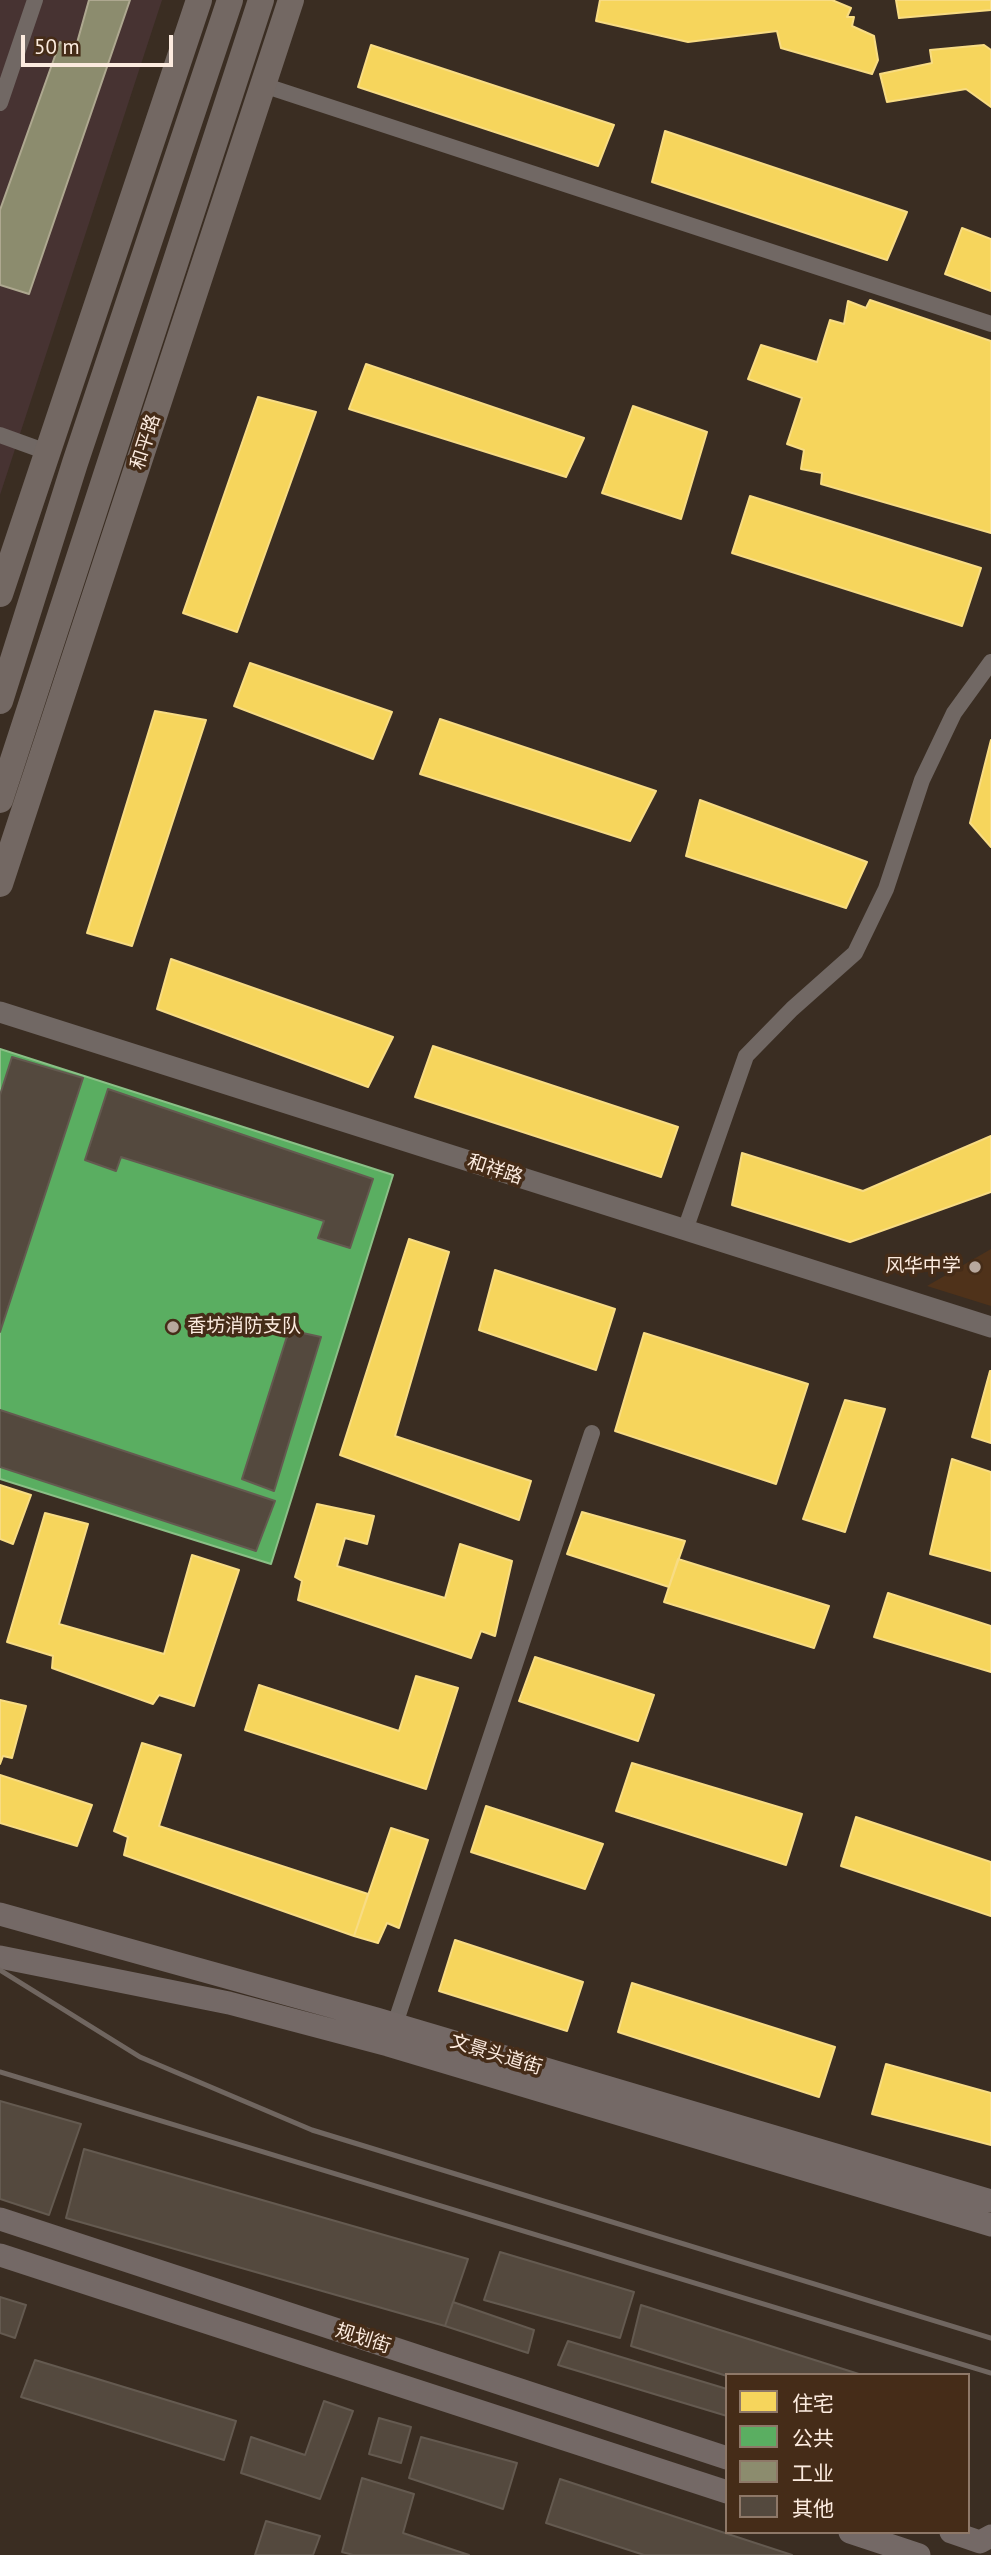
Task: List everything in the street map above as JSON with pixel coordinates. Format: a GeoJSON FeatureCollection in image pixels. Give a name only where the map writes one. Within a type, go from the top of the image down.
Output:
{"type":"FeatureCollection","features":[{"type":"Feature","properties":{"kind":"main road"},"geometry":{"type":"LineString","coordinates":[[0,594],[199,0]]}},
{"type":"Feature","properties":{"kind":"main road"},"geometry":{"type":"LineString","coordinates":[[186,132],[184,48],[229,0]]}},
{"type":"Feature","properties":{"kind":"main road"},"geometry":{"type":"LineString","coordinates":[[0,701],[75,463],[229,0]]}},
{"type":"Feature","properties":{"kind":"main road","name":"和平路"},"geometry":{"type":"LineString","coordinates":[[0,884],[291,0]]}},
{"type":"Feature","properties":{"kind":"main road"},"geometry":{"type":"LineString","coordinates":[[213,146],[263,85],[260,4]]}},
{"type":"Feature","properties":{"kind":"main road","name":"和平路"},"geometry":{"type":"LineString","coordinates":[[0,800],[260,4]]}},
{"type":"Feature","properties":{"kind":"main road","name":"文景头道街"},"geometry":{"type":"LineString","coordinates":[[0,1914],[991,2225]]}},
{"type":"Feature","properties":{"kind":"main road","name":"文景头道街"},"geometry":{"type":"LineString","coordinates":[[0,1957],[391,2035],[991,2201]]}},
{"type":"Feature","properties":{"kind":"main road","name":"规划街"},"geometry":{"type":"LineString","coordinates":[[0,2219],[725,2457]]}},
{"type":"Feature","properties":{"kind":"main road","name":"规划街"},"geometry":{"type":"LineString","coordinates":[[0,2255],[725,2491]]}},
{"type":"Feature","properties":{"kind":"main road"},"geometry":{"type":"LineString","coordinates":[[856,2534],[919,2555]]}},
{"type":"Feature","properties":{"kind":"main road"},"geometry":{"type":"LineString","coordinates":[[957,2534],[985,2544]]}},
{"type":"Feature","properties":{"kind":"street"},"geometry":{"type":"LineString","coordinates":[[0,103],[35,0]]}},
{"type":"Feature","properties":{"kind":"street"},"geometry":{"type":"LineString","coordinates":[[263,85],[991,324]]}},
{"type":"Feature","properties":{"kind":"street"},"geometry":{"type":"LineString","coordinates":[[0,435],[47,452]]}},
{"type":"Feature","properties":{"kind":"street"},"geometry":{"type":"LineString","coordinates":[[685,1230],[746,1056],[792,1009],[855,953],[886,889],[922,780],[954,713],[991,662]]}},
{"type":"Feature","properties":{"kind":"street","name":"和祥路"},"geometry":{"type":"LineString","coordinates":[[0,1012],[991,1326]]}},
{"type":"Feature","properties":{"kind":"street"},"geometry":{"type":"LineString","coordinates":[[391,2035],[592,1433]]}},
{"type":"Feature","properties":{"kind":"shaded area"},"geometry":{"type":"Polygon","coordinates":[[[0,0],[162,0],[0,495],[0,0]]]}},
{"type":"Feature","properties":{"kind":"shaded area","name":"风华中学"},"geometry":{"type":"Polygon","coordinates":[[[991,1249],[991,1306],[927,1286],[991,1249]]]}},
{"type":"Feature","properties":{"kind":"building: 住宅"},"geometry":{"type":"Polygon","coordinates":[[[600,0],[832,0],[851,8],[847,17],[854,17],[852,26],[874,36],[878,60],[872,74],[781,48],[777,31],[688,42],[596,21],[600,0]]]}},
{"type":"Feature","properties":{"kind":"building: 住宅"},"geometry":{"type":"Polygon","coordinates":[[[896,0],[991,0],[991,10],[899,18],[896,0]]]}},
{"type":"Feature","properties":{"kind":"building: 住宅"},"geometry":{"type":"Polygon","coordinates":[[[371,45],[614,125],[598,166],[358,87],[371,45]]]}},
{"type":"Feature","properties":{"kind":"building: 住宅"},"geometry":{"type":"Polygon","coordinates":[[[984,45],[991,50],[991,107],[966,89],[887,102],[880,74],[932,63],[930,50],[984,45]]]}},
{"type":"Feature","properties":{"kind":"building: 住宅"},"geometry":{"type":"Polygon","coordinates":[[[665,131],[907,212],[887,260],[652,182],[665,131]]]}},
{"type":"Feature","properties":{"kind":"building: 住宅"},"geometry":{"type":"Polygon","coordinates":[[[962,228],[991,239],[991,291],[945,274],[962,228]]]}},
{"type":"Feature","properties":{"kind":"building: 住宅"},"geometry":{"type":"Polygon","coordinates":[[[870,300],[991,341],[991,533],[821,484],[822,473],[801,469],[804,450],[787,444],[802,398],[748,379],[761,345],[817,362],[830,320],[844,324],[848,301],[866,308],[870,300]]]}},
{"type":"Feature","properties":{"kind":"building: 住宅"},"geometry":{"type":"Polygon","coordinates":[[[366,364],[584,438],[566,477],[349,409],[366,364]]]}},
{"type":"Feature","properties":{"kind":"building: 住宅"},"geometry":{"type":"Polygon","coordinates":[[[258,397],[316,412],[237,632],[183,613],[258,397]]]}},
{"type":"Feature","properties":{"kind":"building: 住宅"},"geometry":{"type":"Polygon","coordinates":[[[633,406],[707,432],[681,519],[602,493],[633,406]]]}},
{"type":"Feature","properties":{"kind":"building: 住宅"},"geometry":{"type":"Polygon","coordinates":[[[750,496],[981,568],[962,626],[732,553],[750,496]]]}},
{"type":"Feature","properties":{"kind":"building: 住宅"},"geometry":{"type":"Polygon","coordinates":[[[250,663],[392,712],[373,759],[234,706],[250,663]]]}},
{"type":"Feature","properties":{"kind":"building: 住宅"},"geometry":{"type":"Polygon","coordinates":[[[155,711],[206,720],[132,946],[87,933],[155,711]]]}},
{"type":"Feature","properties":{"kind":"building: 住宅"},"geometry":{"type":"Polygon","coordinates":[[[440,719],[656,791],[630,841],[420,774],[440,719]]]}},
{"type":"Feature","properties":{"kind":"building: 住宅"},"geometry":{"type":"Polygon","coordinates":[[[991,740],[991,847],[970,823],[991,740]]]}},
{"type":"Feature","properties":{"kind":"building: 住宅"},"geometry":{"type":"Polygon","coordinates":[[[700,800],[867,862],[846,908],[686,856],[700,800]]]}},
{"type":"Feature","properties":{"kind":"building: 住宅"},"geometry":{"type":"Polygon","coordinates":[[[171,959],[393,1037],[368,1087],[157,1009],[171,959]]]}},
{"type":"Feature","properties":{"kind":"building: 住宅"},"geometry":{"type":"Polygon","coordinates":[[[433,1046],[678,1127],[661,1177],[415,1097],[433,1046]]]}},
{"type":"Feature","properties":{"kind":"building: 住宅"},"geometry":{"type":"Polygon","coordinates":[[[991,1136],[991,1192],[850,1242],[732,1205],[742,1153],[863,1191],[991,1136]]]}},
{"type":"Feature","properties":{"kind":"building: 住宅"},"geometry":{"type":"Polygon","coordinates":[[[409,1239],[449,1252],[395,1436],[531,1481],[519,1520],[340,1455],[409,1239]]]}},
{"type":"Feature","properties":{"kind":"building: 住宅"},"geometry":{"type":"Polygon","coordinates":[[[495,1270],[615,1309],[596,1370],[479,1330],[495,1270]]]}},
{"type":"Feature","properties":{"kind":"building: 住宅"},"geometry":{"type":"Polygon","coordinates":[[[644,1333],[808,1384],[776,1484],[615,1431],[644,1333]]]}},
{"type":"Feature","properties":{"kind":"building: 住宅"},"geometry":{"type":"Polygon","coordinates":[[[991,1371],[991,1443],[972,1437],[991,1371]]]}},
{"type":"Feature","properties":{"kind":"building: 住宅"},"geometry":{"type":"Polygon","coordinates":[[[845,1400],[885,1409],[845,1532],[803,1519],[845,1400]]]}},
{"type":"Feature","properties":{"kind":"building: 住宅"},"geometry":{"type":"Polygon","coordinates":[[[952,1459],[991,1472],[991,1571],[930,1554],[952,1459]]]}},
{"type":"Feature","properties":{"kind":"building: 住宅"},"geometry":{"type":"Polygon","coordinates":[[[0,1485],[31,1495],[13,1544],[0,1539],[0,1485]]]}},
{"type":"Feature","properties":{"kind":"building: 住宅"},"geometry":{"type":"Polygon","coordinates":[[[317,1504],[374,1516],[367,1544],[345,1538],[337,1566],[445,1598],[460,1544],[512,1561],[495,1636],[481,1631],[471,1658],[298,1600],[302,1581],[295,1577],[317,1504]]]}},
{"type":"Feature","properties":{"kind":"building: 住宅"},"geometry":{"type":"Polygon","coordinates":[[[582,1512],[685,1541],[669,1587],[567,1554],[582,1512]]]}},
{"type":"Feature","properties":{"kind":"building: 住宅"},"geometry":{"type":"Polygon","coordinates":[[[45,1513],[88,1524],[59,1624],[164,1654],[192,1555],[239,1570],[194,1706],[159,1695],[153,1704],[52,1668],[53,1656],[7,1642],[45,1513]]]}},
{"type":"Feature","properties":{"kind":"building: 住宅"},"geometry":{"type":"Polygon","coordinates":[[[678,1559],[829,1606],[814,1648],[664,1602],[678,1559]]]}},
{"type":"Feature","properties":{"kind":"building: 住宅"},"geometry":{"type":"Polygon","coordinates":[[[888,1593],[991,1626],[991,1672],[874,1637],[888,1593]]]}},
{"type":"Feature","properties":{"kind":"building: 住宅"},"geometry":{"type":"Polygon","coordinates":[[[535,1657],[654,1695],[638,1741],[519,1701],[535,1657]]]}},
{"type":"Feature","properties":{"kind":"building: 住宅"},"geometry":{"type":"Polygon","coordinates":[[[416,1676],[458,1688],[426,1789],[245,1730],[259,1685],[399,1731],[416,1676]]]}},
{"type":"Feature","properties":{"kind":"building: 住宅"},"geometry":{"type":"Polygon","coordinates":[[[0,1700],[26,1706],[12,1758],[3,1756],[0,1764],[0,1700]]]}},
{"type":"Feature","properties":{"kind":"building: 住宅"},"geometry":{"type":"Polygon","coordinates":[[[142,1743],[181,1755],[159,1826],[368,1894],[354,1936],[124,1855],[128,1837],[114,1831],[142,1743]]]}},
{"type":"Feature","properties":{"kind":"building: 住宅"},"geometry":{"type":"Polygon","coordinates":[[[632,1763],[802,1814],[786,1865],[616,1811],[632,1763]]]}},
{"type":"Feature","properties":{"kind":"building: 住宅"},"geometry":{"type":"Polygon","coordinates":[[[0,1775],[92,1805],[77,1846],[0,1823],[0,1775]]]}},
{"type":"Feature","properties":{"kind":"building: 住宅"},"geometry":{"type":"Polygon","coordinates":[[[486,1806],[603,1844],[585,1889],[471,1852],[486,1806]]]}},
{"type":"Feature","properties":{"kind":"building: 住宅"},"geometry":{"type":"Polygon","coordinates":[[[856,1817],[991,1862],[991,1916],[841,1866],[856,1817]]]}},
{"type":"Feature","properties":{"kind":"building: 住宅"},"geometry":{"type":"Polygon","coordinates":[[[391,1828],[428,1840],[399,1928],[387,1923],[378,1943],[354,1936],[391,1828]]]}},
{"type":"Feature","properties":{"kind":"building: 住宅"},"geometry":{"type":"Polygon","coordinates":[[[455,1940],[583,1982],[567,2031],[439,1991],[455,1940]]]}},
{"type":"Feature","properties":{"kind":"building: 住宅"},"geometry":{"type":"Polygon","coordinates":[[[632,1983],[835,2047],[819,2097],[618,2032],[632,1983]]]}},
{"type":"Feature","properties":{"kind":"building: 住宅"},"geometry":{"type":"Polygon","coordinates":[[[886,2064],[991,2093],[991,2145],[872,2114],[886,2064]]]}},
{"type":"Feature","properties":{"kind":"building: 公共","name":"香坊消防支队"},"geometry":{"type":"Polygon","coordinates":[[[0,1049],[393,1175],[271,1564],[0,1479],[0,1049]]]}},
{"type":"Feature","properties":{"kind":"building: 工业"},"geometry":{"type":"Polygon","coordinates":[[[89,0],[130,0],[29,294],[0,285],[0,210],[60,42],[75,50],[89,0]]]}},
{"type":"Feature","properties":{"kind":"building: 其他"},"geometry":{"type":"Polygon","coordinates":[[[12,1057],[83,1078],[0,1332],[0,1095],[12,1057]]]}},
{"type":"Feature","properties":{"kind":"building: 其他"},"geometry":{"type":"Polygon","coordinates":[[[108,1089],[373,1179],[350,1248],[318,1238],[324,1221],[121,1157],[116,1171],[85,1160],[108,1089]]]}},
{"type":"Feature","properties":{"kind":"building: 其他"},"geometry":{"type":"Polygon","coordinates":[[[289,1330],[321,1337],[274,1491],[242,1479],[289,1330]]]}},
{"type":"Feature","properties":{"kind":"building: 其他"},"geometry":{"type":"Polygon","coordinates":[[[0,1410],[275,1501],[256,1551],[0,1467],[0,1410]]]}},
{"type":"Feature","properties":{"kind":"building: 其他"},"geometry":{"type":"Polygon","coordinates":[[[0,2101],[81,2124],[49,2215],[0,2199],[0,2101]]]}},
{"type":"Feature","properties":{"kind":"building: 其他"},"geometry":{"type":"Polygon","coordinates":[[[84,2149],[468,2259],[445,2326],[66,2218],[84,2149]]]}},
{"type":"Feature","properties":{"kind":"building: 其他"},"geometry":{"type":"Polygon","coordinates":[[[500,2252],[634,2292],[620,2338],[484,2300],[500,2252]]]}},
{"type":"Feature","properties":{"kind":"building: 其他"},"geometry":{"type":"Polygon","coordinates":[[[0,2297],[26,2305],[15,2338],[0,2333],[0,2297]]]}},
{"type":"Feature","properties":{"kind":"building: 其他"},"geometry":{"type":"Polygon","coordinates":[[[453,2302],[534,2330],[528,2353],[445,2326],[453,2302]]]}},
{"type":"Feature","properties":{"kind":"building: 其他"},"geometry":{"type":"Polygon","coordinates":[[[641,2305],[856,2373],[725,2373],[725,2375],[631,2346],[641,2305]]]}},
{"type":"Feature","properties":{"kind":"building: 其他"},"geometry":{"type":"Polygon","coordinates":[[[568,2341],[725,2388],[725,2415],[558,2365],[568,2341]]]}},
{"type":"Feature","properties":{"kind":"building: 其他"},"geometry":{"type":"Polygon","coordinates":[[[35,2360],[236,2421],[224,2460],[21,2397],[35,2360]]]}},
{"type":"Feature","properties":{"kind":"building: 其他"},"geometry":{"type":"Polygon","coordinates":[[[324,2401],[353,2411],[320,2499],[241,2473],[251,2437],[305,2455],[324,2401]]]}},
{"type":"Feature","properties":{"kind":"building: 其他"},"geometry":{"type":"Polygon","coordinates":[[[379,2418],[411,2427],[401,2463],[369,2454],[379,2418]]]}},
{"type":"Feature","properties":{"kind":"building: 其他"},"geometry":{"type":"Polygon","coordinates":[[[421,2437],[517,2463],[503,2509],[409,2478],[421,2437]]]}},
{"type":"Feature","properties":{"kind":"building: 其他"},"geometry":{"type":"Polygon","coordinates":[[[362,2478],[414,2494],[403,2533],[469,2555],[353,2555],[342,2552],[362,2478]]]}},
{"type":"Feature","properties":{"kind":"building: 其他"},"geometry":{"type":"Polygon","coordinates":[[[560,2479],[792,2555],[644,2555],[546,2523],[560,2479]]]}},
{"type":"Feature","properties":{"kind":"building: 其他"},"geometry":{"type":"Polygon","coordinates":[[[266,2521],[320,2536],[313,2555],[255,2555],[266,2521]]]}},
{"type":"Feature","properties":{"kind":"railway"},"geometry":{"type":"LineString","coordinates":[[0,1970],[140,2057],[312,2130],[991,2338]]}},
{"type":"Feature","properties":{"kind":"railway"},"geometry":{"type":"LineString","coordinates":[[0,2072],[991,2373]]}},
{"type":"Feature","properties":{"kind":"place","name":"风华中学"},"geometry":{"type":"Point","coordinates":[975,1267]}},
{"type":"Feature","properties":{"kind":"place","name":"香坊消防支队"},"geometry":{"type":"Point","coordinates":[173,1327]}}]}
